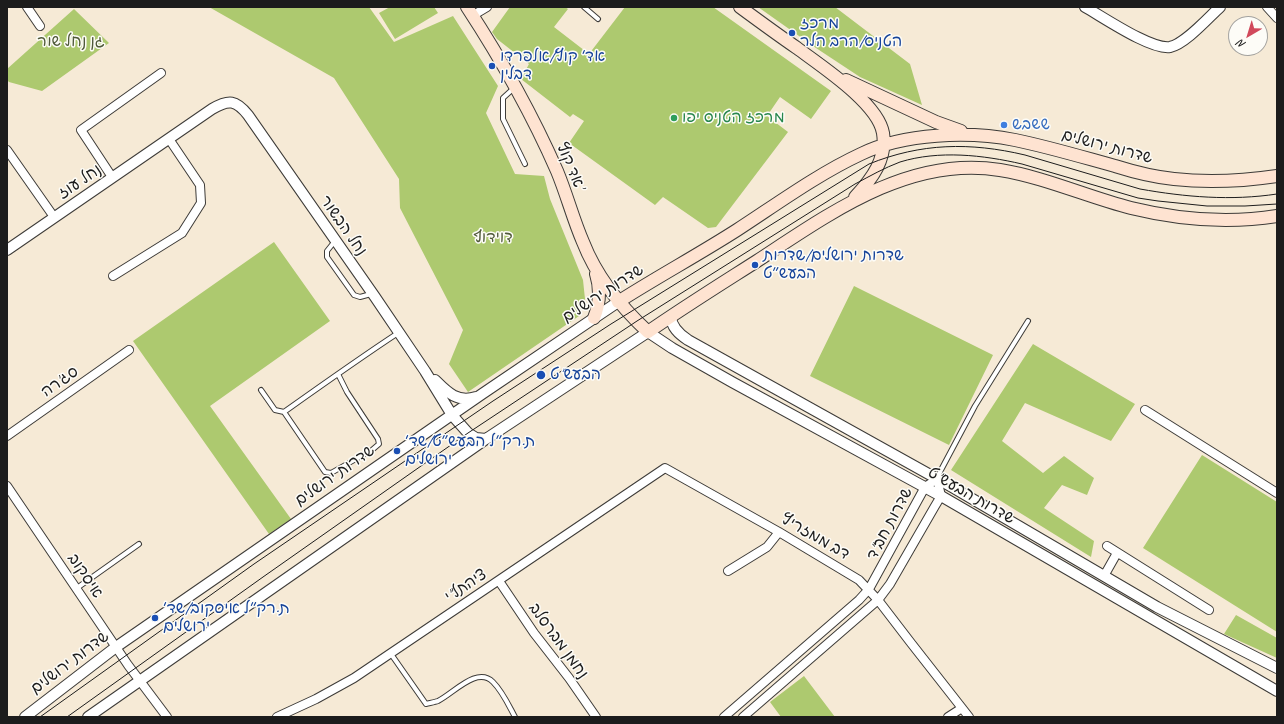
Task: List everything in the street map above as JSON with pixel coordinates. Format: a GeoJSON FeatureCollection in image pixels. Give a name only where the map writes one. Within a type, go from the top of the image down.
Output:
{"type":"FeatureCollection","features":[{"type":"Feature","properties":{"kind":"main road"},"geometry":{"type":"LineString","coordinates":[[740,7],[852,90],[875,114],[882,128],[883,134],[882,158],[878,167],[864,188],[850,203]]}},
{"type":"Feature","properties":{"kind":"main road","name":"אד קוץ'"},"geometry":{"type":"LineString","coordinates":[[470,11],[516,87],[557,172],[583,243],[593,265],[618,302],[648,332]]}},
{"type":"Feature","properties":{"kind":"main road"},"geometry":{"type":"LineString","coordinates":[[817,63],[854,84],[929,119],[955,130],[976,134]]}},
{"type":"Feature","properties":{"kind":"main road","name":"שדרות ירושלים"},"geometry":{"type":"LineString","coordinates":[[618,302],[838,166],[862,153],[883,145],[947,135],[976,134],[1015,140],[1144,174],[1173,179],[1231,181],[1277,176]]}},
{"type":"Feature","properties":{"kind":"main road"},"geometry":{"type":"LineString","coordinates":[[648,332],[670,316],[792,238],[850,203],[904,178],[937,170],[963,167],[1001,170],[1023,175],[1131,208],[1163,214],[1222,221],[1247,220],[1277,216]]}},
{"type":"Feature","properties":{"kind":"main road"},"geometry":{"type":"LineString","coordinates":[[593,265],[597,277],[599,294],[598,309],[594,318]]}},
{"type":"Feature","properties":{"kind":"street"},"geometry":{"type":"LineString","coordinates":[[27,7],[40,26]]}},
{"type":"Feature","properties":{"kind":"street"},"geometry":{"type":"LineString","coordinates":[[470,11],[487,7]]}},
{"type":"Feature","properties":{"kind":"street"},"geometry":{"type":"LineString","coordinates":[[1085,7],[1147,43],[1159,47],[1170,47],[1181,42],[1202,25],[1220,7]]}},
{"type":"Feature","properties":{"kind":"street"},"geometry":{"type":"LineString","coordinates":[[1267,7],[1277,18]]}},
{"type":"Feature","properties":{"kind":"street"},"geometry":{"type":"LineString","coordinates":[[112,178],[81,130],[161,73]]}},
{"type":"Feature","properties":{"kind":"street","name":"נחל עוז"},"geometry":{"type":"LineString","coordinates":[[7,250],[221,104],[233,102]]}},
{"type":"Feature","properties":{"kind":"street","name":"נחל הבשור"},"geometry":{"type":"LineString","coordinates":[[233,102],[242,108],[248,115],[399,332],[452,415],[468,433],[476,438],[486,439]]}},
{"type":"Feature","properties":{"kind":"street"},"geometry":{"type":"LineString","coordinates":[[113,276],[182,233],[201,203],[200,185],[169,139]]}},
{"type":"Feature","properties":{"kind":"street"},"geometry":{"type":"LineString","coordinates":[[7,150],[54,217]]}},
{"type":"Feature","properties":{"kind":"street","name":"שדרות ירושלים"},"geometry":{"type":"LineString","coordinates":[[25,717],[116,647],[482,394],[618,302]]}},
{"type":"Feature","properties":{"kind":"street","name":"שדרות הבעש\"ט"},"geometry":{"type":"LineString","coordinates":[[670,316],[673,326],[683,337],[688,340],[937,479],[1157,607],[1277,668]]}},
{"type":"Feature","properties":{"kind":"street"},"geometry":{"type":"LineString","coordinates":[[88,717],[486,439],[648,332]]}},
{"type":"Feature","properties":{"kind":"street","name":"שדרות הבעש\"ט"},"geometry":{"type":"LineString","coordinates":[[648,332],[672,348],[732,382],[941,496],[1277,691]]}},
{"type":"Feature","properties":{"kind":"street","name":"סג'רה"},"geometry":{"type":"LineString","coordinates":[[7,436],[129,350]]}},
{"type":"Feature","properties":{"kind":"street","name":"נחל הבשור"},"geometry":{"type":"LineString","coordinates":[[424,371],[445,390],[456,397],[467,400],[482,394]]}},
{"type":"Feature","properties":{"kind":"street"},"geometry":{"type":"LineString","coordinates":[[1145,410],[1277,493]]}},
{"type":"Feature","properties":{"kind":"street","name":"דב ממזריץ"},"geometry":{"type":"LineString","coordinates":[[665,468],[779,532],[859,580],[878,600],[969,717]]}},
{"type":"Feature","properties":{"kind":"street","name":"ציהתל\"י"},"geometry":{"type":"LineString","coordinates":[[278,717],[316,699],[354,678],[665,468]]}},
{"type":"Feature","properties":{"kind":"street","name":"שדרות חב\"ד"},"geometry":{"type":"LineString","coordinates":[[724,717],[869,589],[925,487],[937,479],[941,496],[890,584],[878,600],[743,717]]}},
{"type":"Feature","properties":{"kind":"street","name":"איסקוב"},"geometry":{"type":"LineString","coordinates":[[7,486],[140,682],[167,717]]}},
{"type":"Feature","properties":{"kind":"street"},"geometry":{"type":"LineString","coordinates":[[728,571],[767,547],[779,532]]}},
{"type":"Feature","properties":{"kind":"street"},"geometry":{"type":"LineString","coordinates":[[1107,546],[1209,610]]}},
{"type":"Feature","properties":{"kind":"street"},"geometry":{"type":"LineString","coordinates":[[1104,576],[1118,553]]}},
{"type":"Feature","properties":{"kind":"street","name":"נחמן מברסלב"},"geometry":{"type":"LineString","coordinates":[[499,581],[534,633],[596,717]]}},
{"type":"Feature","properties":{"kind":"street"},"geometry":{"type":"LineString","coordinates":[[948,717],[962,708]]}},
{"type":"Feature","properties":{"kind":"lane"},"geometry":{"type":"LineString","coordinates":[[584,7],[598,19]]}},
{"type":"Feature","properties":{"kind":"lane"},"geometry":{"type":"LineString","coordinates":[[516,87],[503,98],[502,119],[525,164]]}},
{"type":"Feature","properties":{"kind":"lane"},"geometry":{"type":"LineString","coordinates":[[335,240],[327,251],[327,257],[354,295],[360,297],[372,293]]}},
{"type":"Feature","properties":{"kind":"lane"},"geometry":{"type":"LineString","coordinates":[[937,479],[974,406],[1028,321]]}},
{"type":"Feature","properties":{"kind":"lane"},"geometry":{"type":"LineString","coordinates":[[284,412],[399,332]]}},
{"type":"Feature","properties":{"kind":"lane"},"geometry":{"type":"LineString","coordinates":[[261,390],[275,410],[284,412],[325,472],[331,473],[372,450],[379,444],[378,439],[338,374]]}},
{"type":"Feature","properties":{"kind":"lane"},"geometry":{"type":"LineString","coordinates":[[76,589],[139,544]]}},
{"type":"Feature","properties":{"kind":"lane"},"geometry":{"type":"LineString","coordinates":[[391,654],[426,704],[438,701],[471,680],[479,677],[486,678],[493,682],[516,717]]}},
{"type":"Feature","properties":{"kind":"green space","name":"דוידוף"},"geometry":{"type":"Polygon","coordinates":[[[209,7],[369,7],[394,42],[453,16],[498,86],[486,113],[515,174],[544,176],[550,199],[583,280],[585,299],[579,316],[468,392],[449,364],[463,330],[400,208],[399,179],[334,78],[209,7]]]}},
{"type":"Feature","properties":{"kind":"green space"},"geometry":{"type":"Polygon","coordinates":[[[390,7],[434,7],[438,13],[395,39],[379,13],[390,7]]]}},
{"type":"Feature","properties":{"kind":"green space","name":"מרכז הטניס יפו"},"geometry":{"type":"Polygon","coordinates":[[[510,7],[565,7],[568,9],[554,27],[589,54],[625,7],[713,7],[831,91],[811,119],[780,97],[767,116],[788,132],[716,227],[708,228],[663,197],[655,205],[569,143],[584,121],[573,114],[570,117],[521,79],[529,64],[497,39],[492,32],[510,7]]]}},
{"type":"Feature","properties":{"kind":"green space"},"geometry":{"type":"Polygon","coordinates":[[[758,7],[835,7],[910,64],[922,105],[860,77],[758,7]]]}},
{"type":"Feature","properties":{"kind":"green space","name":"גן נחל שור"},"geometry":{"type":"Polygon","coordinates":[[[74,9],[109,43],[42,91],[9,82],[7,80],[7,69],[74,9]]]}},
{"type":"Feature","properties":{"kind":"green space"},"geometry":{"type":"Polygon","coordinates":[[[274,242],[330,321],[210,406],[291,519],[269,534],[133,341],[274,242]]]}},
{"type":"Feature","properties":{"kind":"green space"},"geometry":{"type":"Polygon","coordinates":[[[854,286],[993,355],[949,445],[810,376],[854,286]]]}},
{"type":"Feature","properties":{"kind":"green space"},"geometry":{"type":"Polygon","coordinates":[[[1033,344],[1135,404],[1111,441],[1025,403],[1002,441],[1043,473],[1064,456],[1094,478],[1087,495],[1062,485],[1044,508],[1094,541],[1091,557],[951,470],[1033,344]]]}},
{"type":"Feature","properties":{"kind":"green space"},"geometry":{"type":"Polygon","coordinates":[[[1202,455],[1277,502],[1277,632],[1143,548],[1202,455]]]}},
{"type":"Feature","properties":{"kind":"green space"},"geometry":{"type":"Polygon","coordinates":[[[1236,615],[1277,638],[1277,658],[1224,634],[1236,615]]]}},
{"type":"Feature","properties":{"kind":"green space"},"geometry":{"type":"Polygon","coordinates":[[[804,676],[835,717],[781,717],[770,702],[804,676]]]}},
{"type":"Feature","properties":{"kind":"tram line"},"geometry":{"type":"LineString","coordinates":[[40,717],[254,564],[493,401],[611,324],[869,164],[888,157],[927,148],[985,148],[1025,155],[1140,189],[1157,192],[1225,198],[1277,194]]}},
{"type":"Feature","properties":{"kind":"tram line"},"geometry":{"type":"LineString","coordinates":[[67,717],[468,433],[637,321],[855,184],[894,164],[915,158],[930,156],[977,156],[1022,164],[1138,198],[1207,206],[1277,204]]}},
{"type":"Feature","properties":{"kind":"place","name":"מרכז הטניס/הרב הלר"},"geometry":{"type":"Point","coordinates":[792,33]}},
{"type":"Feature","properties":{"kind":"place","name":"אד׳ קוץ/אלפרדו דבלין"},"geometry":{"type":"Point","coordinates":[492,66]}},
{"type":"Feature","properties":{"kind":"place","name":"מרכז הטניס יפו"},"geometry":{"type":"Point","coordinates":[674,118]}},
{"type":"Feature","properties":{"kind":"place","name":"ששבש"},"geometry":{"type":"Point","coordinates":[1004,125]}},
{"type":"Feature","properties":{"kind":"place","name":"שדרות ירושלים/שדרות הבעש״ט"},"geometry":{"type":"Point","coordinates":[755,265]}},
{"type":"Feature","properties":{"kind":"place","name":"הבעש\"ט"},"geometry":{"type":"Point","coordinates":[541,375]}},
{"type":"Feature","properties":{"kind":"place","name":"ת.רק״ל הבעש״ט/שד׳ ירושלים"},"geometry":{"type":"Point","coordinates":[397,451]}},
{"type":"Feature","properties":{"kind":"place","name":"ת.רק״ל איסקוב/שד׳ ירושלים"},"geometry":{"type":"Point","coordinates":[155,618]}}]}
